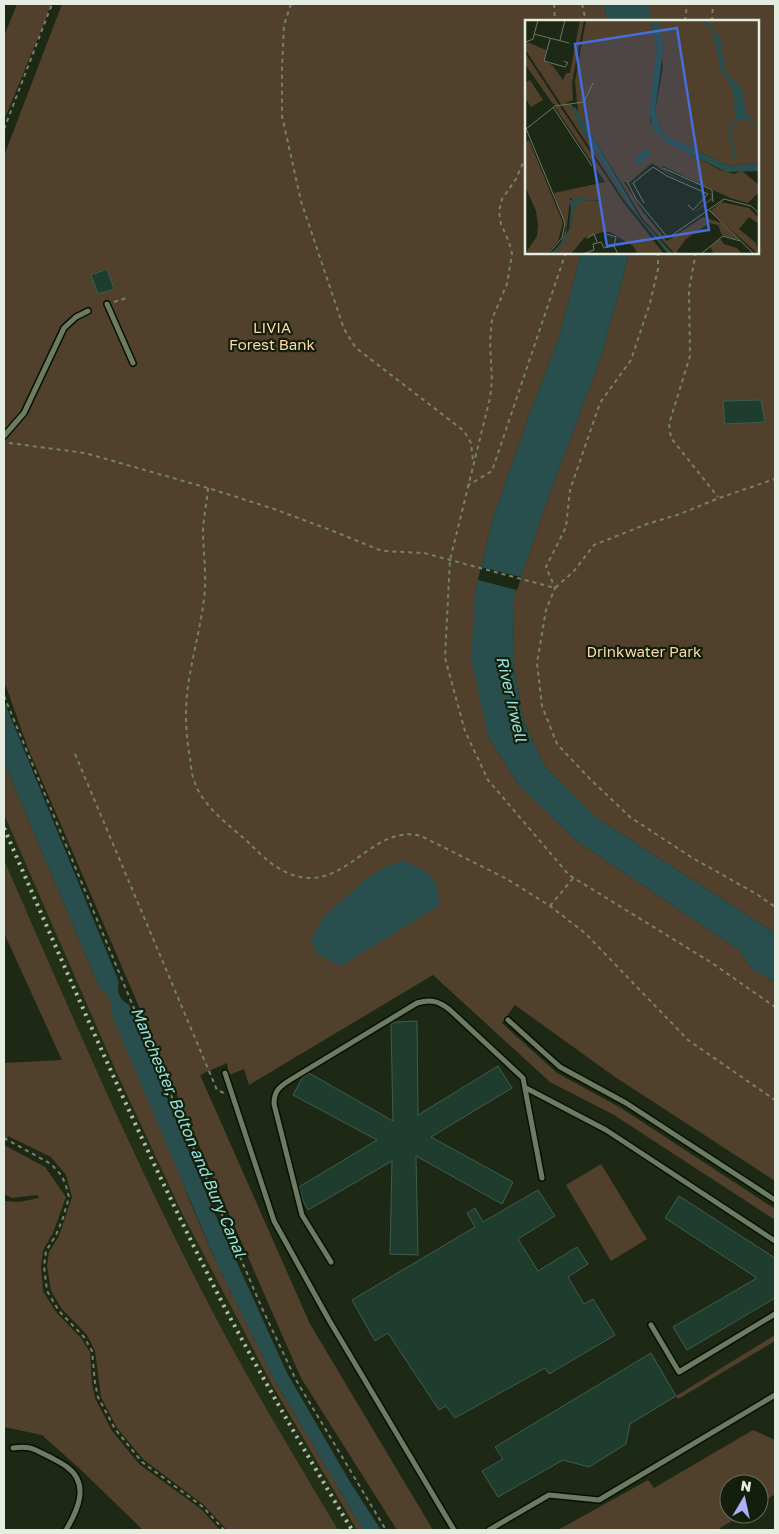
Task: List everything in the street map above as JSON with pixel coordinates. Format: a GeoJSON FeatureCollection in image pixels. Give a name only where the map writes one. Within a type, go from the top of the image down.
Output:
{"type":"FeatureCollection","features":[{"type":"Feature","properties":{"kind":"lane"},"geometry":{"type":"LineString","coordinates":[[107,304],[133,363]]}},
{"type":"Feature","properties":{"kind":"lane"},"geometry":{"type":"LineString","coordinates":[[4,436],[24,413],[64,328],[76,317],[88,311]]}},
{"type":"Feature","properties":{"kind":"lane"},"geometry":{"type":"LineString","coordinates":[[331,1262],[302,1215],[274,1104],[274,1096],[278,1088],[417,1003],[428,1000],[440,1002],[523,1078],[542,1178]]}},
{"type":"Feature","properties":{"kind":"lane"},"geometry":{"type":"LineString","coordinates":[[508,1020],[560,1068],[626,1103],[775,1200]]}},
{"type":"Feature","properties":{"kind":"lane"},"geometry":{"type":"LineString","coordinates":[[226,1073],[274,1221],[329,1320],[454,1530]]}},
{"type":"Feature","properties":{"kind":"lane"},"geometry":{"type":"LineString","coordinates":[[526,1088],[606,1130],[775,1241]]}},
{"type":"Feature","properties":{"kind":"lane"},"geometry":{"type":"LineString","coordinates":[[651,1325],[679,1372],[775,1314]]}},
{"type":"Feature","properties":{"kind":"lane"},"geometry":{"type":"LineString","coordinates":[[489,1530],[549,1495],[599,1500],[775,1395]]}},
{"type":"Feature","properties":{"kind":"lane"},"geometry":{"type":"LineString","coordinates":[[13,1448],[23,1446],[32,1448],[68,1467],[78,1478],[81,1489],[79,1504],[77,1512],[66,1530]]}},
{"type":"Feature","properties":{"kind":"path"},"geometry":{"type":"LineString","coordinates":[[4,129],[52,4]]}},
{"type":"Feature","properties":{"kind":"path"},"geometry":{"type":"LineString","coordinates":[[291,4],[284,25],[282,116],[301,201],[344,329],[356,348],[464,431],[471,443],[473,463]]}},
{"type":"Feature","properties":{"kind":"path"},"geometry":{"type":"LineString","coordinates":[[554,4],[555,20]]}},
{"type":"Feature","properties":{"kind":"path"},"geometry":{"type":"LineString","coordinates":[[582,4],[586,20]]}},
{"type":"Feature","properties":{"kind":"path"},"geometry":{"type":"LineString","coordinates":[[685,20],[687,4]]}},
{"type":"Feature","properties":{"kind":"path"},"geometry":{"type":"LineString","coordinates":[[712,20],[713,4]]}},
{"type":"Feature","properties":{"kind":"path"},"geometry":{"type":"LineString","coordinates":[[525,158],[516,179],[502,199],[499,211],[501,224],[512,254],[507,284],[492,319],[490,342],[491,389],[450,560],[445,658],[465,731],[488,780],[569,875],[712,963],[775,1007]]}},
{"type":"Feature","properties":{"kind":"path"},"geometry":{"type":"LineString","coordinates":[[468,486],[492,471],[565,254]]}},
{"type":"Feature","properties":{"kind":"path"},"geometry":{"type":"LineString","coordinates":[[555,588],[546,567],[566,527],[570,490],[600,403],[631,360],[650,303],[658,269],[658,254]]}},
{"type":"Feature","properties":{"kind":"path"},"geometry":{"type":"LineString","coordinates":[[696,254],[689,290],[690,356],[669,424],[671,438],[719,498]]}},
{"type":"Feature","properties":{"kind":"path"},"geometry":{"type":"LineString","coordinates":[[4,442],[85,453],[274,508],[382,552],[424,553],[555,588]]}},
{"type":"Feature","properties":{"kind":"path"},"geometry":{"type":"LineString","coordinates":[[775,479],[719,498],[680,514],[620,533],[594,545],[574,571],[555,588],[546,610],[538,663],[542,706],[556,744],[630,817],[691,857],[758,895],[775,907]]}},
{"type":"Feature","properties":{"kind":"path"},"geometry":{"type":"LineString","coordinates":[[208,488],[203,528],[205,588],[201,623],[187,693],[186,732],[194,781],[205,802],[266,860],[293,875],[309,878],[326,876],[391,837],[406,833],[421,836],[506,879],[550,906],[585,933],[688,1040],[775,1100]]}},
{"type":"Feature","properties":{"kind":"path"},"geometry":{"type":"LineString","coordinates":[[4,696],[138,1018],[265,1314],[296,1380],[386,1530]]}},
{"type":"Feature","properties":{"kind":"path"},"geometry":{"type":"LineString","coordinates":[[75,754],[216,1090],[234,1098]]}},
{"type":"Feature","properties":{"kind":"path"},"geometry":{"type":"LineString","coordinates":[[550,906],[574,877]]}},
{"type":"Feature","properties":{"kind":"path"},"geometry":{"type":"LineString","coordinates":[[4,1138],[51,1164],[62,1176],[66,1186],[69,1197],[65,1211],[56,1234],[46,1251],[44,1266],[47,1291],[59,1311],[84,1337],[92,1351],[98,1397],[114,1429],[142,1462],[203,1507],[224,1530]]}},
{"type":"Feature","properties":{"kind":"shaded area"},"geometry":{"type":"Polygon","coordinates":[[[4,762],[100,989],[107,992],[217,1264],[274,1379],[363,1530],[320,1530],[4,933],[4,762]]]}},
{"type":"Feature","properties":{"kind":"green space"},"geometry":{"type":"Polygon","coordinates":[[[17,4],[51,4],[4,120],[4,36],[17,4]]]}},
{"type":"Feature","properties":{"kind":"green space","name":"LIVIA Forest Bank"},"geometry":{"type":"Polygon","coordinates":[[[62,4],[604,4],[607,20],[525,20],[525,254],[581,254],[558,340],[493,517],[475,593],[488,736],[518,784],[574,839],[739,950],[752,969],[775,982],[775,1181],[615,1077],[515,1005],[502,1023],[557,1073],[621,1108],[775,1209],[775,1220],[614,1115],[550,1082],[433,975],[249,1085],[244,1069],[229,1075],[227,1063],[200,1075],[310,1324],[433,1530],[397,1530],[301,1378],[28,748],[4,681],[4,156],[62,4]]]}},
{"type":"Feature","properties":{"kind":"green space","name":"Drinkwater Park"},"geometry":{"type":"Polygon","coordinates":[[[650,4],[775,4],[775,933],[597,818],[546,768],[524,722],[513,664],[514,598],[544,509],[601,357],[628,254],[759,254],[759,20],[650,20],[650,4]]]}},
{"type":"Feature","properties":{"kind":"green space"},"geometry":{"type":"Polygon","coordinates":[[[4,762],[100,989],[107,992],[193,1209],[217,1264],[274,1379],[363,1530],[357,1530],[270,1381],[182,1213],[116,1071],[4,814],[4,762]]]}},
{"type":"Feature","properties":{"kind":"green space"},"geometry":{"type":"Polygon","coordinates":[[[4,860],[115,1111],[174,1235],[237,1357],[338,1530],[227,1530],[204,1505],[144,1460],[117,1428],[101,1397],[95,1351],[87,1335],[62,1309],[51,1291],[47,1266],[49,1252],[59,1236],[72,1197],[66,1175],[51,1157],[8,1136],[4,1144],[4,1063],[62,1060],[4,933],[4,860]]]}},
{"type":"Feature","properties":{"kind":"green space"},"geometry":{"type":"Polygon","coordinates":[[[4,1145],[45,1167],[66,1197],[53,1233],[43,1250],[41,1267],[43,1291],[56,1312],[81,1338],[90,1352],[95,1398],[112,1431],[139,1464],[201,1509],[220,1530],[143,1530],[42,1435],[4,1427],[4,1201],[19,1202],[39,1198],[37,1195],[12,1198],[4,1194],[4,1145]]]}},
{"type":"Feature","properties":{"kind":"green space"},"geometry":{"type":"Polygon","coordinates":[[[601,1164],[647,1239],[611,1261],[566,1185],[601,1164]]]}},
{"type":"Feature","properties":{"kind":"green space"},"geometry":{"type":"Polygon","coordinates":[[[775,1335],[775,1341],[678,1399],[676,1396],[775,1335]]]}},
{"type":"Feature","properties":{"kind":"green space"},"geometry":{"type":"Polygon","coordinates":[[[753,1430],[775,1440],[775,1494],[769,1498],[769,1474],[719,1474],[719,1524],[727,1524],[717,1530],[558,1530],[648,1480],[654,1488],[753,1430]]]}},
{"type":"Feature","properties":{"kind":"water"},"geometry":{"type":"Polygon","coordinates":[[[604,4],[650,4],[650,20],[607,20],[604,4]]]}},
{"type":"Feature","properties":{"kind":"water","name":"River Irwell"},"geometry":{"type":"Polygon","coordinates":[[[581,254],[628,254],[601,357],[544,509],[514,598],[513,664],[524,722],[546,768],[597,818],[775,933],[775,982],[752,969],[739,950],[574,839],[518,784],[488,736],[471,658],[475,593],[493,517],[558,340],[581,254]]]}},
{"type":"Feature","properties":{"kind":"water"},"geometry":{"type":"Polygon","coordinates":[[[4,701],[119,982],[118,989],[120,995],[123,1001],[129,1005],[210,1203],[287,1373],[350,1482],[381,1530],[363,1530],[274,1379],[217,1264],[111,1013],[112,1006],[107,993],[100,989],[4,762],[4,701]]]}},
{"type":"Feature","properties":{"kind":"water"},"geometry":{"type":"Polygon","coordinates":[[[404,861],[427,872],[436,883],[440,905],[341,966],[317,954],[311,940],[323,917],[366,879],[385,867],[404,861]]]}},
{"type":"Feature","properties":{"kind":"pier"},"geometry":{"type":"Polygon","coordinates":[[[481,567],[521,577],[517,590],[478,580],[481,567]]]}},
{"type":"Feature","properties":{"kind":"building"},"geometry":{"type":"Polygon","coordinates":[[[107,269],[114,289],[98,294],[91,275],[107,269]]]}},
{"type":"Feature","properties":{"kind":"building"},"geometry":{"type":"Polygon","coordinates":[[[761,400],[765,422],[725,424],[723,401],[761,400]]]}},
{"type":"Feature","properties":{"kind":"building"},"geometry":{"type":"Polygon","coordinates":[[[417,1021],[418,1115],[498,1066],[512,1088],[431,1137],[513,1182],[502,1204],[416,1156],[418,1255],[390,1254],[392,1161],[308,1210],[299,1187],[377,1140],[293,1095],[303,1077],[309,1073],[393,1121],[391,1024],[395,1022],[417,1021]]]}},
{"type":"Feature","properties":{"kind":"building"},"geometry":{"type":"Polygon","coordinates":[[[538,1190],[555,1216],[518,1239],[538,1271],[577,1247],[588,1264],[568,1277],[584,1304],[593,1299],[615,1335],[549,1374],[545,1368],[455,1418],[446,1406],[439,1410],[388,1333],[375,1341],[352,1300],[475,1227],[467,1213],[475,1208],[483,1222],[538,1190]]]}},
{"type":"Feature","properties":{"kind":"building"},"geometry":{"type":"Polygon","coordinates":[[[679,1196],[775,1258],[775,1298],[687,1350],[673,1327],[757,1278],[665,1218],[679,1196]]]}},
{"type":"Feature","properties":{"kind":"building"},"geometry":{"type":"Polygon","coordinates":[[[651,1353],[676,1396],[630,1424],[626,1444],[589,1467],[563,1460],[498,1497],[482,1471],[503,1459],[495,1447],[651,1353]]]}},
{"type":"Feature","properties":{"kind":"railway"},"geometry":{"type":"LineString","coordinates":[[4,828],[110,1070],[195,1249],[256,1364],[352,1530]]}},
{"type":"Feature","properties":{"kind":"water label","name":"Manchester, Bolton and Bury Canal"},"geometry":{"type":"Point","coordinates":[189,1132]}}]}
